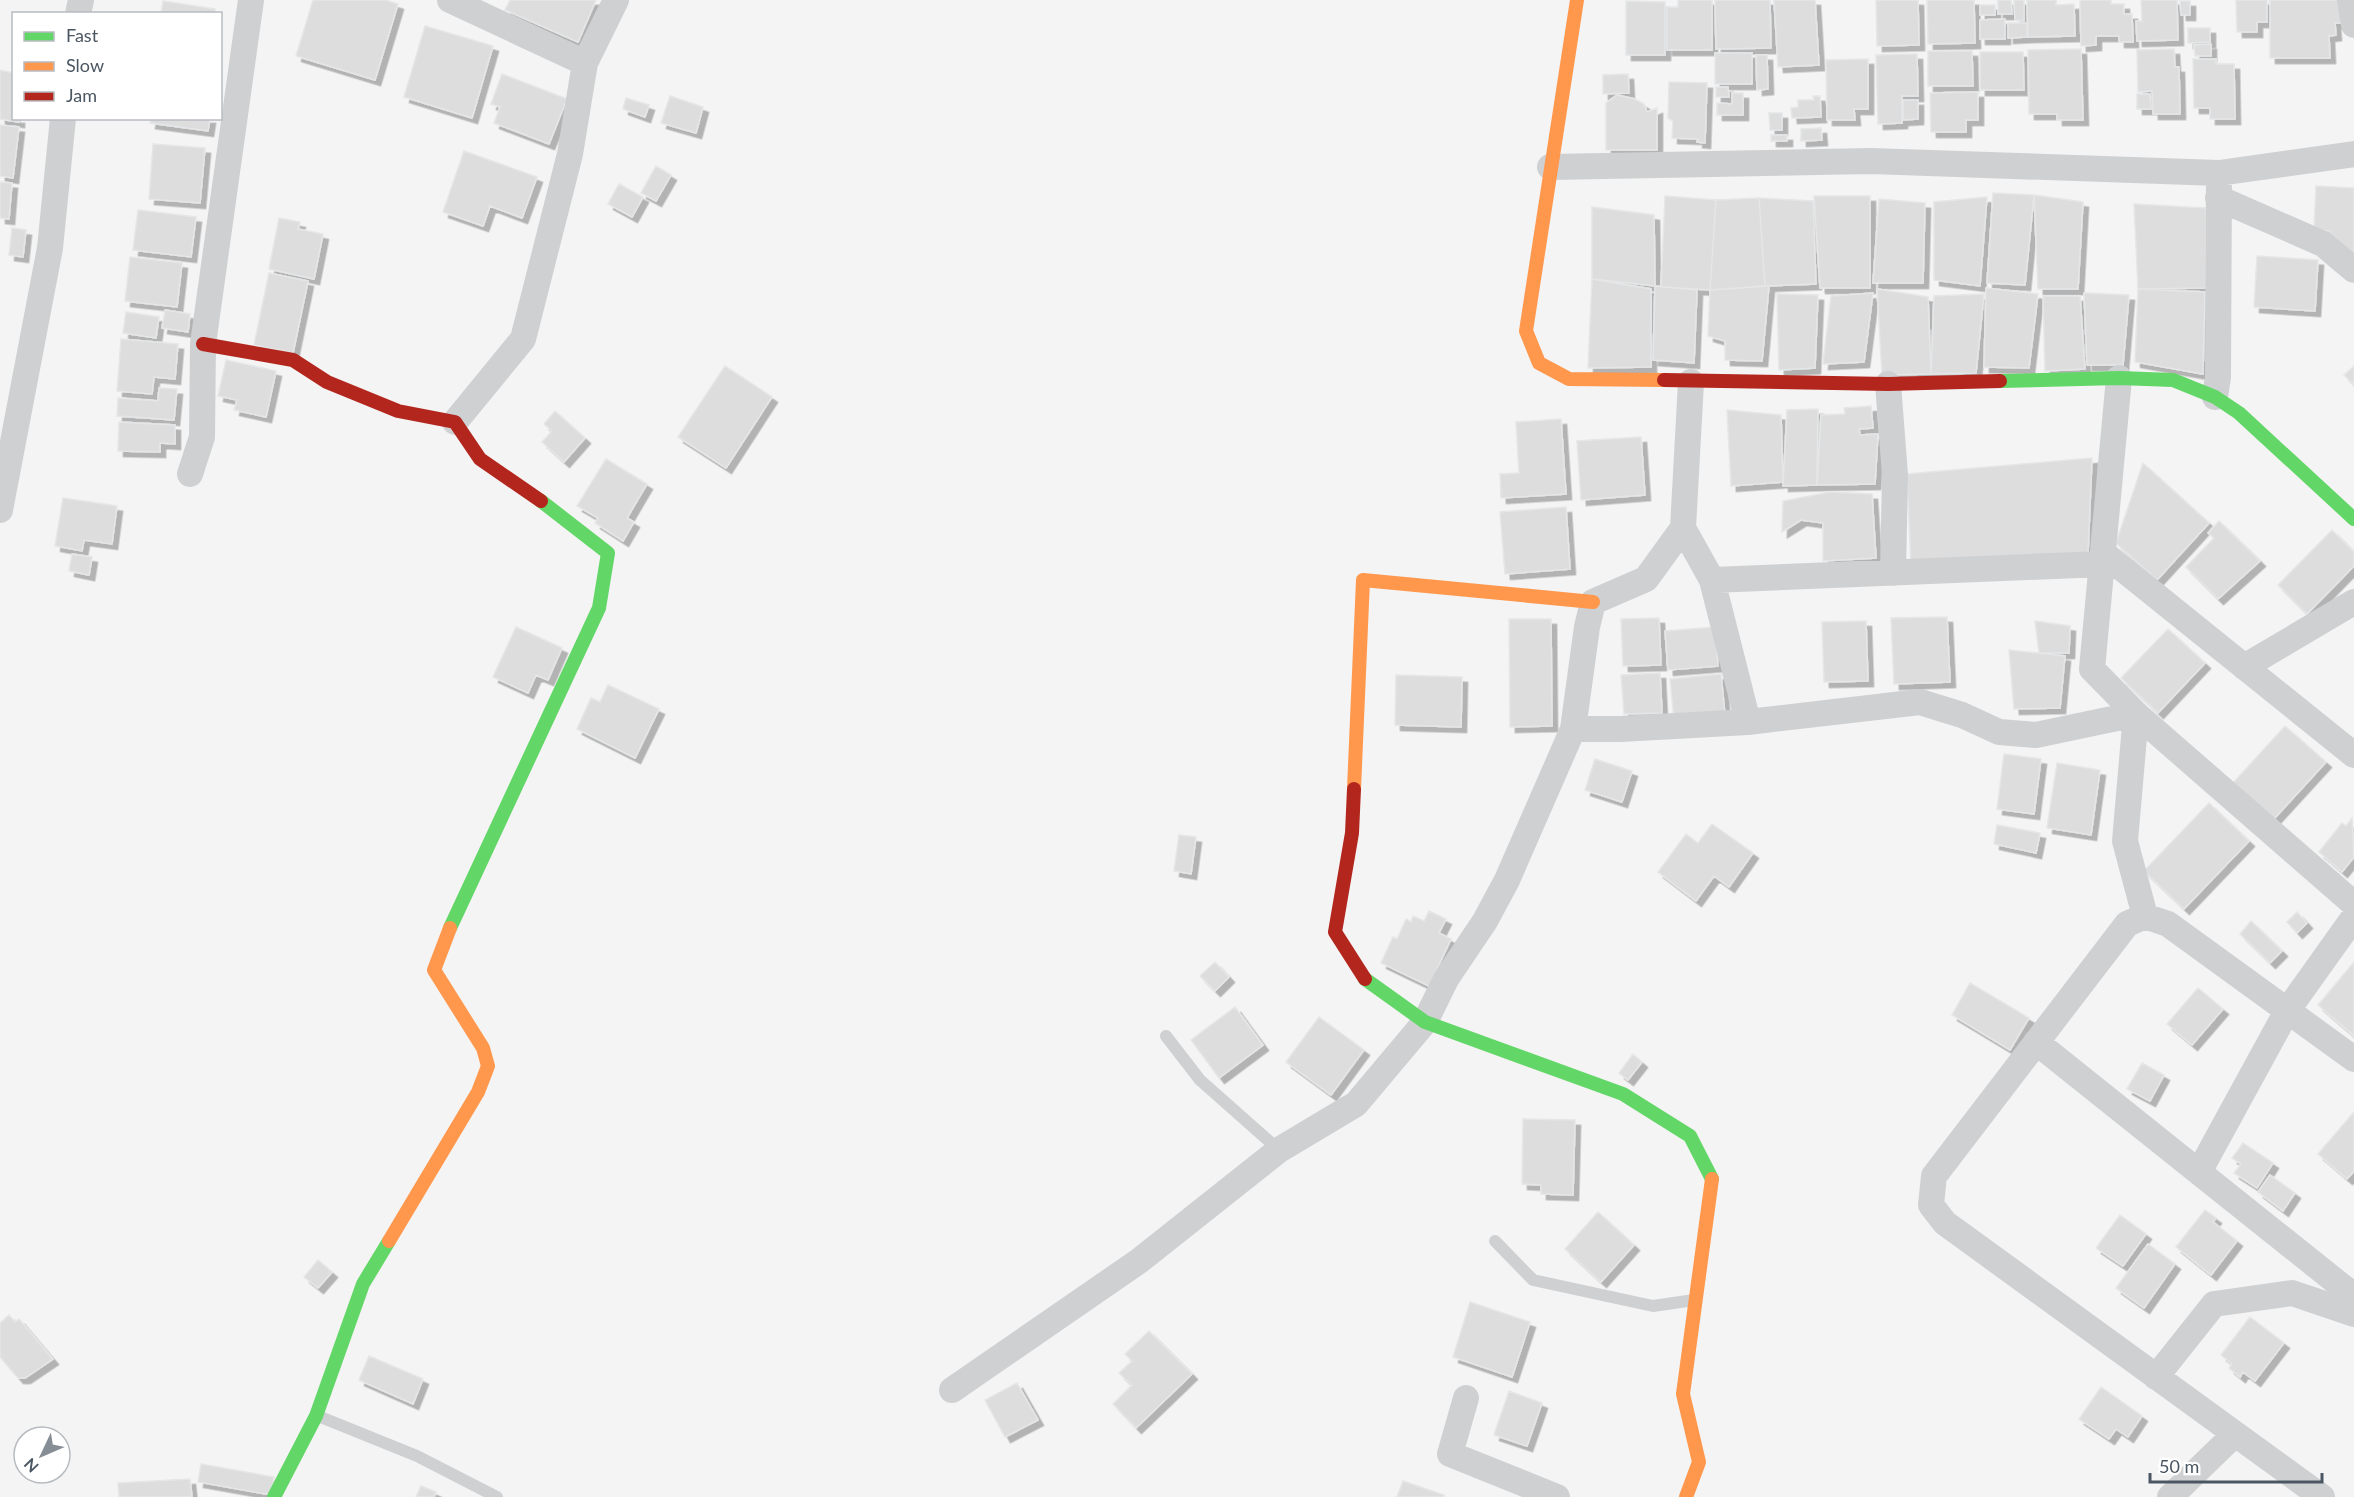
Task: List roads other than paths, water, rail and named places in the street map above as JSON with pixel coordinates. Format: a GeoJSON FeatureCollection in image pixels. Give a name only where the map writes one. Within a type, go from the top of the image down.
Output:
{"type":"FeatureCollection","features":[{"type":"Feature","properties":{"kind":"street"},"geometry":{"type":"LineString","coordinates":[[190,474],[202,437],[203,344],[251,0]]}},
{"type":"Feature","properties":{"kind":"street"},"geometry":{"type":"LineString","coordinates":[[450,0],[585,63]]}},
{"type":"Feature","properties":{"kind":"street"},"geometry":{"type":"LineString","coordinates":[[455,422],[524,339],[570,154],[585,63],[616,0]]}},
{"type":"Feature","properties":{"kind":"street"},"geometry":{"type":"LineString","coordinates":[[1577,0],[1526,331],[1539,363],[1569,379],[1888,384],[2119,378],[2173,380],[2215,396],[2239,413],[2354,519]]}},
{"type":"Feature","properties":{"kind":"street"},"geometry":{"type":"LineString","coordinates":[[2350,0],[2354,25]]}},
{"type":"Feature","properties":{"kind":"street"},"geometry":{"type":"LineString","coordinates":[[0,510],[50,248],[63,120]]}},
{"type":"Feature","properties":{"kind":"street"},"geometry":{"type":"LineString","coordinates":[[1550,167],[1871,161],[2219,172],[2354,154]]}},
{"type":"Feature","properties":{"kind":"street"},"geometry":{"type":"LineString","coordinates":[[2215,396],[2218,378],[2219,172]]}},
{"type":"Feature","properties":{"kind":"street"},"geometry":{"type":"LineString","coordinates":[[2218,198],[2323,244],[2354,270]]}},
{"type":"Feature","properties":{"kind":"street"},"geometry":{"type":"LineString","coordinates":[[203,344],[293,360],[327,382],[398,411],[455,422],[480,459],[550,507],[608,553],[599,608],[451,924],[434,970],[483,1048],[488,1066],[478,1092],[363,1284],[316,1416],[274,1497]]}},
{"type":"Feature","properties":{"kind":"street"},"geometry":{"type":"LineString","coordinates":[[2119,378],[2092,669],[2136,714],[2354,904]]}},
{"type":"Feature","properties":{"kind":"street"},"geometry":{"type":"LineString","coordinates":[[1691,382],[1683,528],[1712,580],[1748,722]]}},
{"type":"Feature","properties":{"kind":"street"},"geometry":{"type":"LineString","coordinates":[[1888,384],[1895,475],[1893,573]]}},
{"type":"Feature","properties":{"kind":"street"},"geometry":{"type":"LineString","coordinates":[[1683,528],[1646,579],[1593,602],[1363,580],[1352,833],[1335,932],[1367,983],[1425,1022],[1623,1094],[1690,1136],[1712,1175],[1683,1394],[1699,1462],[1686,1497]]}},
{"type":"Feature","properties":{"kind":"street"},"geometry":{"type":"LineString","coordinates":[[1712,580],[1893,573],[2102,558],[2354,755]]}},
{"type":"Feature","properties":{"kind":"street"},"geometry":{"type":"LineString","coordinates":[[952,1390],[1139,1261],[1279,1150],[1356,1104],[1425,1022],[1446,980],[1485,921],[1507,880],[1574,729],[1587,627],[1593,602]]}},
{"type":"Feature","properties":{"kind":"street"},"geometry":{"type":"LineString","coordinates":[[2244,667],[2354,602]]}},
{"type":"Feature","properties":{"kind":"street"},"geometry":{"type":"LineString","coordinates":[[1574,729],[1620,729],[1748,722],[1920,702],[1962,715],[1999,732],[2036,735],[2136,714]]}},
{"type":"Feature","properties":{"kind":"street"},"geometry":{"type":"LineString","coordinates":[[2136,714],[2125,841],[2145,916]]}},
{"type":"Feature","properties":{"kind":"street"},"geometry":{"type":"LineString","coordinates":[[2322,1497],[1945,1223],[1931,1205],[1934,1176],[2127,924],[2145,916],[2168,924],[2354,1059]]}},
{"type":"Feature","properties":{"kind":"street"},"geometry":{"type":"LineString","coordinates":[[2199,1172],[2287,1011],[2354,917]]}},
{"type":"Feature","properties":{"kind":"street"},"geometry":{"type":"LineString","coordinates":[[2036,1042],[2354,1296]]}},
{"type":"Feature","properties":{"kind":"street"},"geometry":{"type":"LineString","coordinates":[[2156,1377],[2214,1304],[2292,1293],[2354,1314]]}},
{"type":"Feature","properties":{"kind":"street"},"geometry":{"type":"LineString","coordinates":[[1466,1398],[1450,1454],[1557,1497]]}},
{"type":"Feature","properties":{"kind":"street"},"geometry":{"type":"LineString","coordinates":[[2170,1497],[2235,1434]]}},
{"type":"Feature","properties":{"kind":"lane"},"geometry":{"type":"LineString","coordinates":[[1166,1036],[1200,1080],[1279,1150]]}},
{"type":"Feature","properties":{"kind":"lane"},"geometry":{"type":"LineString","coordinates":[[1495,1241],[1533,1280],[1653,1306],[1695,1300]]}},
{"type":"Feature","properties":{"kind":"lane"},"geometry":{"type":"LineString","coordinates":[[316,1416],[417,1456],[497,1497]]}}]}
